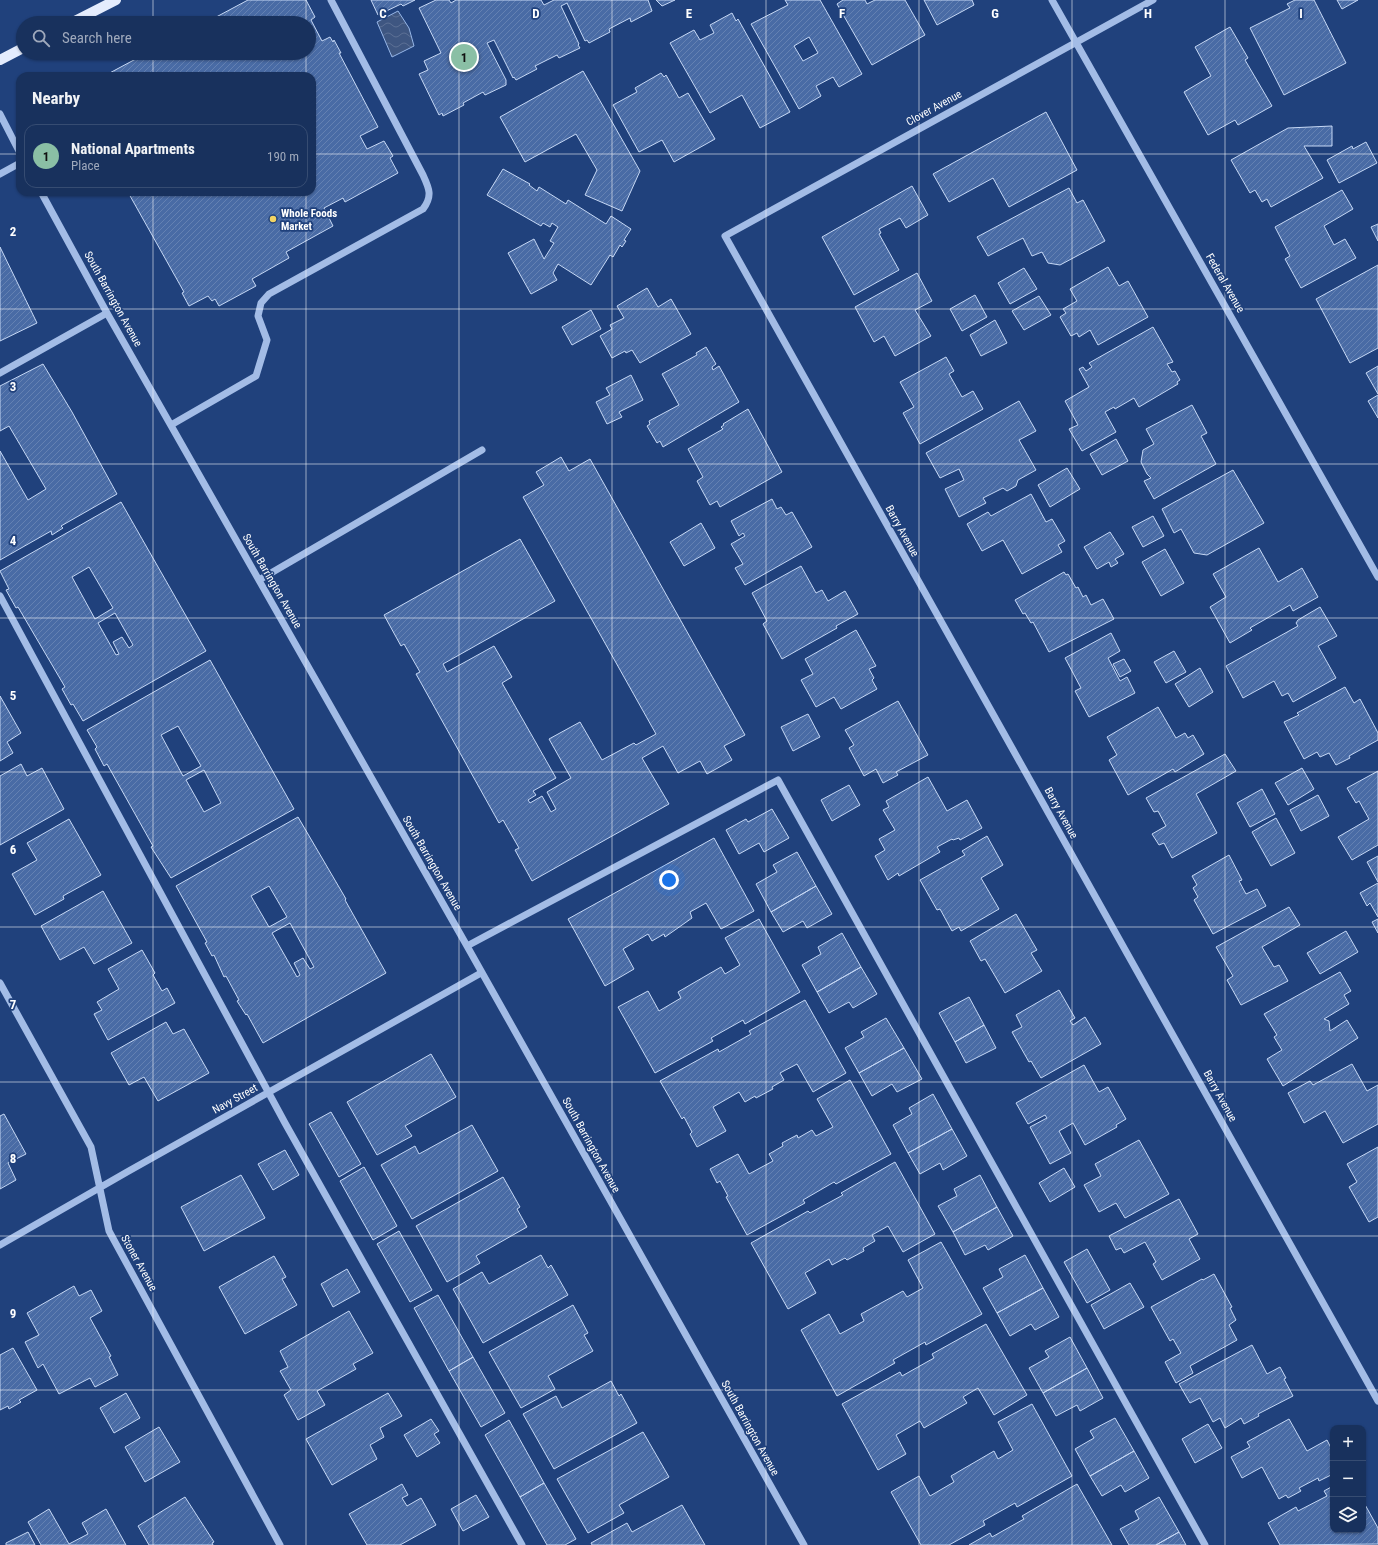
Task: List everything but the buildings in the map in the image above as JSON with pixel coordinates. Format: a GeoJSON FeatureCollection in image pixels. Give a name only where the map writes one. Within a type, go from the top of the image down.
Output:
{"type":"FeatureCollection","features":[{"type":"Feature","properties":{"kind":"main road"},"geometry":{"type":"LineString","coordinates":[[85,16],[116,0]]}},
{"type":"Feature","properties":{"kind":"main road"},"geometry":{"type":"LineString","coordinates":[[0,60],[16,52]]}},
{"type":"Feature","properties":{"kind":"street"},"geometry":{"type":"LineString","coordinates":[[171,425],[256,376],[267,340],[258,316],[261,303],[269,294],[424,209],[430,195],[430,189],[423,175],[331,0]]}},
{"type":"Feature","properties":{"kind":"street","name":"Federal Avenue"},"geometry":{"type":"LineString","coordinates":[[1052,0],[1378,576]]}},
{"type":"Feature","properties":{"kind":"street","name":"Clover Avenue"},"geometry":{"type":"LineString","coordinates":[[725,236],[1153,0]]}},
{"type":"Feature","properties":{"kind":"street"},"geometry":{"type":"LineString","coordinates":[[0,114],[16,145]]}},
{"type":"Feature","properties":{"kind":"street"},"geometry":{"type":"LineString","coordinates":[[0,174],[16,165]]}},
{"type":"Feature","properties":{"kind":"street","name":"South Barrington Avenue"},"geometry":{"type":"LineString","coordinates":[[43,196],[107,313],[467,946],[804,1545]]}},
{"type":"Feature","properties":{"kind":"street","name":"Barry Avenue"},"geometry":{"type":"LineString","coordinates":[[725,236],[1378,1401]]}},
{"type":"Feature","properties":{"kind":"street"},"geometry":{"type":"LineString","coordinates":[[0,373],[107,313]]}},
{"type":"Feature","properties":{"kind":"street"},"geometry":{"type":"LineString","coordinates":[[259,580],[482,450]]}},
{"type":"Feature","properties":{"kind":"street"},"geometry":{"type":"LineString","coordinates":[[0,596],[269,1093],[522,1545]]}},
{"type":"Feature","properties":{"kind":"street"},"geometry":{"type":"LineString","coordinates":[[467,946],[778,780],[1204,1545]]}},
{"type":"Feature","properties":{"kind":"street","name":"Navy Street"},"geometry":{"type":"LineString","coordinates":[[0,1246],[100,1187],[481,973]]}},
{"type":"Feature","properties":{"kind":"street","name":"Stoner Avenue"},"geometry":{"type":"LineString","coordinates":[[0,984],[91,1147],[109,1230],[280,1545]]}},
{"type":"Feature","properties":{"kind":"water"},"geometry":{"type":"Polygon","coordinates":[[[398,11],[409,28],[414,46],[392,57],[377,22],[398,11]]]}},
{"type":"Feature","properties":{"kind":"place","name":"National Apartments"},"geometry":{"type":"Point","coordinates":[464,57]}},
{"type":"Feature","properties":{"kind":"place","name":"Whole Foods Market"},"geometry":{"type":"Point","coordinates":[273,219]}}]}
